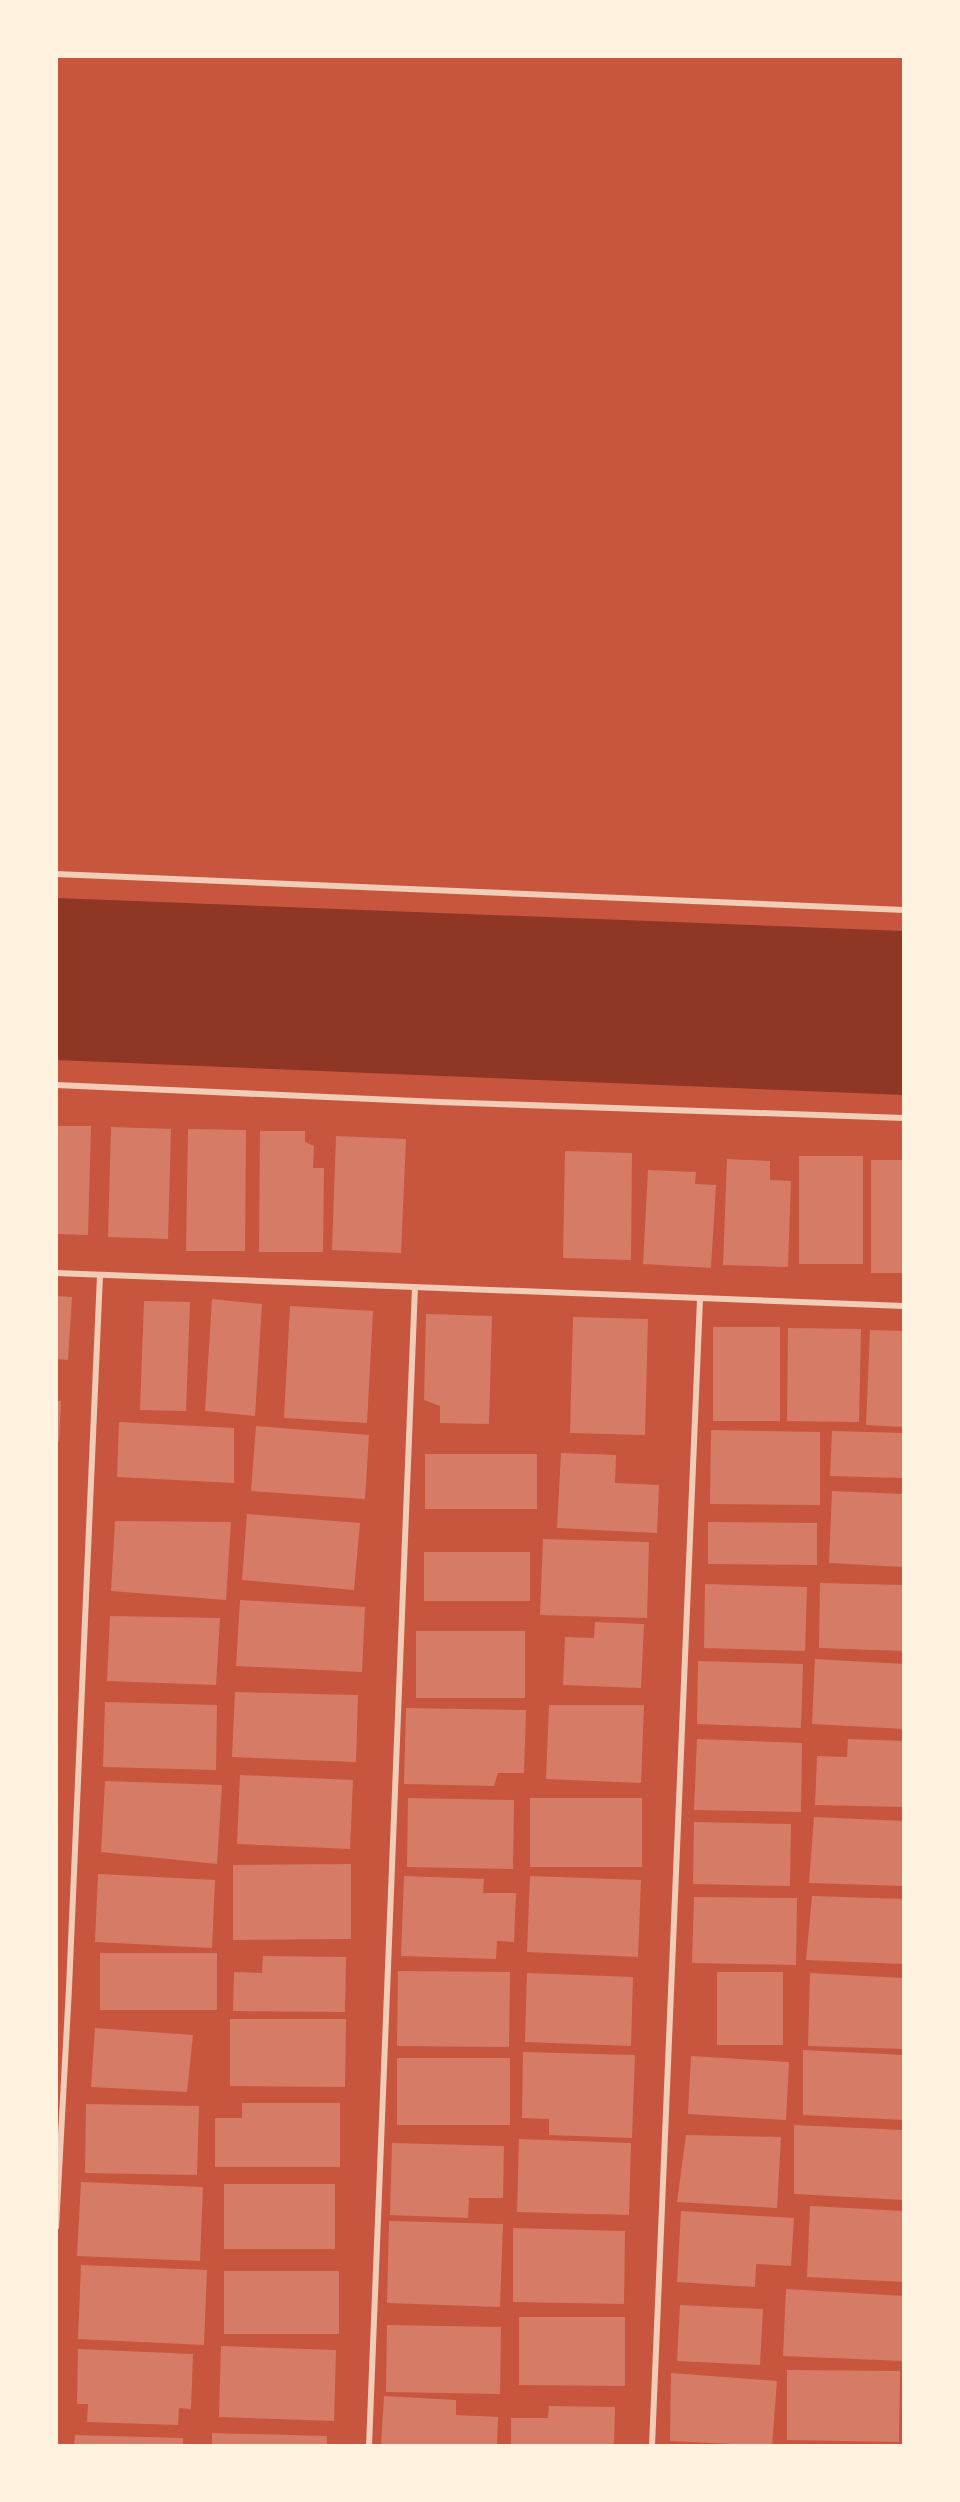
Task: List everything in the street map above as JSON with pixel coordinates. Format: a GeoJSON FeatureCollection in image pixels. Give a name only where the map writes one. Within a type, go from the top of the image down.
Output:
{"type":"FeatureCollection","features":[{"type":"Feature","properties":{"kind":"lane"},"geometry":{"type":"LineString","coordinates":[[56,874],[904,910]]}},
{"type":"Feature","properties":{"kind":"lane"},"geometry":{"type":"LineString","coordinates":[[56,1085],[455,1103],[904,1118]]}},
{"type":"Feature","properties":{"kind":"lane"},"geometry":{"type":"LineString","coordinates":[[56,1273],[904,1306]]}},
{"type":"Feature","properties":{"kind":"lane"},"geometry":{"type":"LineString","coordinates":[[56,2227],[100,1275]]}},
{"type":"Feature","properties":{"kind":"lane"},"geometry":{"type":"LineString","coordinates":[[369,2446],[415,1287]]}},
{"type":"Feature","properties":{"kind":"lane"},"geometry":{"type":"LineString","coordinates":[[652,2446],[700,1299]]}},
{"type":"Feature","properties":{"kind":"shaded area"},"geometry":{"type":"Polygon","coordinates":[[[56,898],[904,931],[904,1095],[56,1060],[56,898]]]}},
{"type":"Feature","properties":{"kind":"building"},"geometry":{"type":"Polygon","coordinates":[[[56,1126],[91,1126],[88,1235],[56,1234],[56,1126]]]}},
{"type":"Feature","properties":{"kind":"building"},"geometry":{"type":"Polygon","coordinates":[[[111,1127],[171,1129],[168,1239],[108,1237],[111,1127]]]}},
{"type":"Feature","properties":{"kind":"building"},"geometry":{"type":"Polygon","coordinates":[[[188,1129],[246,1130],[245,1251],[186,1251],[188,1129]]]}},
{"type":"Feature","properties":{"kind":"building"},"geometry":{"type":"Polygon","coordinates":[[[260,1131],[305,1131],[305,1142],[314,1146],[313,1168],[324,1168],[323,1252],[259,1252],[260,1131]]]}},
{"type":"Feature","properties":{"kind":"building"},"geometry":{"type":"Polygon","coordinates":[[[336,1136],[406,1139],[401,1253],[332,1250],[336,1136]]]}},
{"type":"Feature","properties":{"kind":"building"},"geometry":{"type":"Polygon","coordinates":[[[565,1151],[632,1153],[631,1260],[563,1258],[565,1151]]]}},
{"type":"Feature","properties":{"kind":"building"},"geometry":{"type":"Polygon","coordinates":[[[799,1156],[863,1156],[863,1264],[799,1264],[799,1156]]]}},
{"type":"Feature","properties":{"kind":"building"},"geometry":{"type":"Polygon","coordinates":[[[727,1159],[770,1161],[770,1180],[791,1181],[788,1267],[723,1265],[727,1159]]]}},
{"type":"Feature","properties":{"kind":"building"},"geometry":{"type":"Polygon","coordinates":[[[871,1160],[904,1160],[904,1273],[871,1273],[871,1160]]]}},
{"type":"Feature","properties":{"kind":"building"},"geometry":{"type":"Polygon","coordinates":[[[648,1170],[696,1172],[695,1184],[716,1185],[711,1268],[643,1264],[648,1170]]]}},
{"type":"Feature","properties":{"kind":"building"},"geometry":{"type":"Polygon","coordinates":[[[56,1296],[72,1297],[68,1360],[56,1359],[56,1296]]]}},
{"type":"Feature","properties":{"kind":"building"},"geometry":{"type":"Polygon","coordinates":[[[212,1299],[262,1304],[255,1416],[205,1411],[212,1299]]]}},
{"type":"Feature","properties":{"kind":"building"},"geometry":{"type":"Polygon","coordinates":[[[144,1301],[190,1302],[186,1411],[140,1410],[144,1301]]]}},
{"type":"Feature","properties":{"kind":"building"},"geometry":{"type":"Polygon","coordinates":[[[290,1306],[373,1311],[367,1423],[284,1418],[290,1306]]]}},
{"type":"Feature","properties":{"kind":"building"},"geometry":{"type":"Polygon","coordinates":[[[426,1314],[492,1316],[489,1424],[440,1423],[440,1406],[424,1400],[426,1314]]]}},
{"type":"Feature","properties":{"kind":"building"},"geometry":{"type":"Polygon","coordinates":[[[573,1317],[648,1319],[645,1435],[570,1433],[573,1317]]]}},
{"type":"Feature","properties":{"kind":"building"},"geometry":{"type":"Polygon","coordinates":[[[713,1327],[780,1327],[780,1421],[713,1421],[713,1327]]]}},
{"type":"Feature","properties":{"kind":"building"},"geometry":{"type":"Polygon","coordinates":[[[788,1328],[861,1329],[859,1422],[787,1421],[788,1328]]]}},
{"type":"Feature","properties":{"kind":"building"},"geometry":{"type":"Polygon","coordinates":[[[870,1330],[904,1331],[904,1427],[866,1425],[870,1330]]]}},
{"type":"Feature","properties":{"kind":"building"},"geometry":{"type":"Polygon","coordinates":[[[56,1401],[61,1401],[59,1442],[56,1441],[56,1401]]]}},
{"type":"Feature","properties":{"kind":"building"},"geometry":{"type":"Polygon","coordinates":[[[119,1422],[234,1428],[234,1483],[117,1477],[119,1422]]]}},
{"type":"Feature","properties":{"kind":"building"},"geometry":{"type":"Polygon","coordinates":[[[256,1426],[369,1435],[365,1499],[251,1491],[256,1426]]]}},
{"type":"Feature","properties":{"kind":"building"},"geometry":{"type":"Polygon","coordinates":[[[711,1430],[820,1432],[820,1505],[710,1504],[711,1430]]]}},
{"type":"Feature","properties":{"kind":"building"},"geometry":{"type":"Polygon","coordinates":[[[832,1431],[904,1433],[904,1478],[830,1476],[832,1431]]]}},
{"type":"Feature","properties":{"kind":"building"},"geometry":{"type":"Polygon","coordinates":[[[561,1453],[616,1455],[615,1483],[659,1485],[657,1533],[557,1528],[561,1453]]]}},
{"type":"Feature","properties":{"kind":"building"},"geometry":{"type":"Polygon","coordinates":[[[425,1454],[537,1454],[537,1509],[425,1509],[425,1454]]]}},
{"type":"Feature","properties":{"kind":"building"},"geometry":{"type":"Polygon","coordinates":[[[832,1491],[904,1494],[904,1567],[829,1563],[832,1491]]]}},
{"type":"Feature","properties":{"kind":"building"},"geometry":{"type":"Polygon","coordinates":[[[247,1514],[360,1523],[354,1590],[242,1580],[247,1514]]]}},
{"type":"Feature","properties":{"kind":"building"},"geometry":{"type":"Polygon","coordinates":[[[115,1521],[231,1522],[226,1600],[111,1591],[115,1521]]]}},
{"type":"Feature","properties":{"kind":"building"},"geometry":{"type":"Polygon","coordinates":[[[708,1522],[817,1523],[817,1565],[708,1564],[708,1522]]]}},
{"type":"Feature","properties":{"kind":"building"},"geometry":{"type":"Polygon","coordinates":[[[543,1539],[649,1542],[647,1618],[540,1615],[543,1539]]]}},
{"type":"Feature","properties":{"kind":"building"},"geometry":{"type":"Polygon","coordinates":[[[424,1552],[530,1552],[530,1601],[424,1601],[424,1552]]]}},
{"type":"Feature","properties":{"kind":"building"},"geometry":{"type":"Polygon","coordinates":[[[820,1583],[904,1585],[904,1651],[819,1648],[820,1583]]]}},
{"type":"Feature","properties":{"kind":"building"},"geometry":{"type":"Polygon","coordinates":[[[705,1584],[807,1587],[805,1651],[704,1648],[705,1584]]]}},
{"type":"Feature","properties":{"kind":"building"},"geometry":{"type":"Polygon","coordinates":[[[240,1600],[365,1607],[362,1672],[236,1666],[240,1600]]]}},
{"type":"Feature","properties":{"kind":"building"},"geometry":{"type":"Polygon","coordinates":[[[110,1616],[220,1618],[216,1685],[107,1681],[110,1616]]]}},
{"type":"Feature","properties":{"kind":"building"},"geometry":{"type":"Polygon","coordinates":[[[595,1622],[644,1624],[641,1688],[563,1685],[565,1637],[594,1638],[595,1622]]]}},
{"type":"Feature","properties":{"kind":"building"},"geometry":{"type":"Polygon","coordinates":[[[416,1631],[525,1631],[525,1698],[416,1698],[416,1631]]]}},
{"type":"Feature","properties":{"kind":"building"},"geometry":{"type":"Polygon","coordinates":[[[815,1659],[904,1664],[904,1729],[812,1724],[815,1659]]]}},
{"type":"Feature","properties":{"kind":"building"},"geometry":{"type":"Polygon","coordinates":[[[698,1661],[803,1664],[801,1728],[697,1724],[698,1661]]]}},
{"type":"Feature","properties":{"kind":"building"},"geometry":{"type":"Polygon","coordinates":[[[235,1692],[358,1695],[356,1762],[232,1757],[235,1692]]]}},
{"type":"Feature","properties":{"kind":"building"},"geometry":{"type":"Polygon","coordinates":[[[105,1702],[217,1705],[216,1770],[103,1767],[105,1702]]]}},
{"type":"Feature","properties":{"kind":"building"},"geometry":{"type":"Polygon","coordinates":[[[549,1705],[644,1705],[641,1783],[546,1779],[549,1705]]]}},
{"type":"Feature","properties":{"kind":"building"},"geometry":{"type":"Polygon","coordinates":[[[406,1708],[526,1710],[524,1773],[498,1773],[494,1786],[404,1784],[406,1708]]]}},
{"type":"Feature","properties":{"kind":"building"},"geometry":{"type":"Polygon","coordinates":[[[697,1739],[802,1743],[801,1812],[694,1810],[697,1739]]]}},
{"type":"Feature","properties":{"kind":"building"},"geometry":{"type":"Polygon","coordinates":[[[848,1739],[904,1741],[904,1807],[815,1805],[817,1756],[847,1757],[848,1739]]]}},
{"type":"Feature","properties":{"kind":"building"},"geometry":{"type":"Polygon","coordinates":[[[240,1775],[353,1780],[350,1849],[237,1844],[240,1775]]]}},
{"type":"Feature","properties":{"kind":"building"},"geometry":{"type":"Polygon","coordinates":[[[105,1781],[222,1785],[217,1864],[101,1852],[105,1781]]]}},
{"type":"Feature","properties":{"kind":"building"},"geometry":{"type":"Polygon","coordinates":[[[408,1798],[514,1800],[513,1869],[407,1867],[408,1798]]]}},
{"type":"Feature","properties":{"kind":"building"},"geometry":{"type":"Polygon","coordinates":[[[530,1798],[642,1798],[642,1867],[530,1867],[530,1798]]]}},
{"type":"Feature","properties":{"kind":"building"},"geometry":{"type":"Polygon","coordinates":[[[814,1817],[904,1821],[904,1886],[809,1883],[814,1817]]]}},
{"type":"Feature","properties":{"kind":"building"},"geometry":{"type":"Polygon","coordinates":[[[694,1822],[791,1824],[790,1886],[693,1884],[694,1822]]]}},
{"type":"Feature","properties":{"kind":"building"},"geometry":{"type":"Polygon","coordinates":[[[351,1864],[351,1939],[233,1940],[233,1865],[351,1864]]]}},
{"type":"Feature","properties":{"kind":"building"},"geometry":{"type":"Polygon","coordinates":[[[98,1874],[215,1880],[212,1948],[95,1942],[98,1874]]]}},
{"type":"Feature","properties":{"kind":"building"},"geometry":{"type":"Polygon","coordinates":[[[404,1876],[484,1879],[483,1893],[516,1893],[514,1942],[497,1941],[496,1959],[401,1956],[404,1876]]]}},
{"type":"Feature","properties":{"kind":"building"},"geometry":{"type":"Polygon","coordinates":[[[530,1876],[641,1880],[638,1957],[527,1952],[530,1876]]]}},
{"type":"Feature","properties":{"kind":"building"},"geometry":{"type":"Polygon","coordinates":[[[812,1896],[904,1899],[904,1964],[806,1960],[812,1896]]]}},
{"type":"Feature","properties":{"kind":"building"},"geometry":{"type":"Polygon","coordinates":[[[694,1897],[797,1898],[796,1965],[692,1963],[694,1897]]]}},
{"type":"Feature","properties":{"kind":"building"},"geometry":{"type":"Polygon","coordinates":[[[100,1953],[217,1953],[217,2010],[100,2010],[100,1953]]]}},
{"type":"Feature","properties":{"kind":"building"},"geometry":{"type":"Polygon","coordinates":[[[263,1956],[346,1957],[345,2012],[233,2011],[234,1972],[262,1973],[263,1956]]]}},
{"type":"Feature","properties":{"kind":"building"},"geometry":{"type":"Polygon","coordinates":[[[398,1971],[510,1972],[509,2047],[397,2046],[398,1971]]]}},
{"type":"Feature","properties":{"kind":"building"},"geometry":{"type":"Polygon","coordinates":[[[717,1972],[783,1972],[783,2045],[717,2045],[717,1972]]]}},
{"type":"Feature","properties":{"kind":"building"},"geometry":{"type":"Polygon","coordinates":[[[527,1973],[633,1977],[631,2046],[525,2042],[527,1973]]]}},
{"type":"Feature","properties":{"kind":"building"},"geometry":{"type":"Polygon","coordinates":[[[810,1973],[904,1978],[904,2049],[808,2046],[810,1973]]]}},
{"type":"Feature","properties":{"kind":"building"},"geometry":{"type":"Polygon","coordinates":[[[230,2019],[346,2019],[345,2087],[230,2086],[230,2019]]]}},
{"type":"Feature","properties":{"kind":"building"},"geometry":{"type":"Polygon","coordinates":[[[95,2028],[193,2035],[187,2092],[91,2087],[95,2028]]]}},
{"type":"Feature","properties":{"kind":"building"},"geometry":{"type":"Polygon","coordinates":[[[803,2050],[904,2055],[904,2120],[803,2115],[803,2050]]]}},
{"type":"Feature","properties":{"kind":"building"},"geometry":{"type":"Polygon","coordinates":[[[523,2052],[635,2055],[632,2138],[549,2135],[549,2119],[522,2118],[523,2052]]]}},
{"type":"Feature","properties":{"kind":"building"},"geometry":{"type":"Polygon","coordinates":[[[691,2056],[789,2062],[786,2120],[688,2114],[691,2056]]]}},
{"type":"Feature","properties":{"kind":"building"},"geometry":{"type":"Polygon","coordinates":[[[397,2058],[510,2058],[510,2125],[397,2125],[397,2058]]]}},
{"type":"Feature","properties":{"kind":"building"},"geometry":{"type":"Polygon","coordinates":[[[242,2103],[340,2103],[340,2167],[215,2167],[215,2118],[242,2118],[242,2103]]]}},
{"type":"Feature","properties":{"kind":"building"},"geometry":{"type":"Polygon","coordinates":[[[86,2104],[199,2106],[197,2175],[85,2173],[86,2104]]]}},
{"type":"Feature","properties":{"kind":"building"},"geometry":{"type":"Polygon","coordinates":[[[794,2125],[904,2130],[904,2200],[794,2194],[794,2125]]]}},
{"type":"Feature","properties":{"kind":"building"},"geometry":{"type":"Polygon","coordinates":[[[686,2135],[781,2137],[777,2208],[677,2202],[686,2135]]]}},
{"type":"Feature","properties":{"kind":"building"},"geometry":{"type":"Polygon","coordinates":[[[519,2139],[631,2143],[629,2215],[517,2212],[519,2139]]]}},
{"type":"Feature","properties":{"kind":"building"},"geometry":{"type":"Polygon","coordinates":[[[392,2143],[504,2146],[503,2198],[469,2198],[468,2218],[390,2215],[392,2143]]]}},
{"type":"Feature","properties":{"kind":"building"},"geometry":{"type":"Polygon","coordinates":[[[81,2182],[203,2187],[200,2261],[77,2256],[81,2182]]]}},
{"type":"Feature","properties":{"kind":"building"},"geometry":{"type":"Polygon","coordinates":[[[224,2184],[335,2184],[335,2249],[224,2249],[224,2184]]]}},
{"type":"Feature","properties":{"kind":"building"},"geometry":{"type":"Polygon","coordinates":[[[810,2206],[904,2211],[904,2282],[807,2277],[810,2206]]]}},
{"type":"Feature","properties":{"kind":"building"},"geometry":{"type":"Polygon","coordinates":[[[681,2211],[794,2218],[791,2266],[756,2264],[755,2287],[677,2282],[681,2211]]]}},
{"type":"Feature","properties":{"kind":"building"},"geometry":{"type":"Polygon","coordinates":[[[389,2221],[503,2224],[500,2307],[387,2303],[389,2221]]]}},
{"type":"Feature","properties":{"kind":"building"},"geometry":{"type":"Polygon","coordinates":[[[513,2228],[625,2231],[624,2304],[513,2302],[513,2228]]]}},
{"type":"Feature","properties":{"kind":"building"},"geometry":{"type":"Polygon","coordinates":[[[81,2265],[207,2270],[204,2345],[78,2339],[81,2265]]]}},
{"type":"Feature","properties":{"kind":"building"},"geometry":{"type":"Polygon","coordinates":[[[224,2271],[339,2271],[339,2334],[224,2334],[224,2271]]]}},
{"type":"Feature","properties":{"kind":"building"},"geometry":{"type":"Polygon","coordinates":[[[786,2289],[904,2296],[903,2361],[783,2356],[786,2289]]]}},
{"type":"Feature","properties":{"kind":"building"},"geometry":{"type":"Polygon","coordinates":[[[680,2305],[763,2309],[760,2365],[677,2361],[680,2305]]]}},
{"type":"Feature","properties":{"kind":"building"},"geometry":{"type":"Polygon","coordinates":[[[519,2317],[625,2317],[625,2386],[519,2385],[519,2317]]]}},
{"type":"Feature","properties":{"kind":"building"},"geometry":{"type":"Polygon","coordinates":[[[387,2325],[501,2327],[500,2394],[386,2392],[387,2325]]]}},
{"type":"Feature","properties":{"kind":"building"},"geometry":{"type":"Polygon","coordinates":[[[221,2346],[336,2350],[334,2421],[219,2417],[221,2346]]]}},
{"type":"Feature","properties":{"kind":"building"},"geometry":{"type":"Polygon","coordinates":[[[78,2349],[193,2354],[191,2409],[179,2408],[178,2425],[87,2422],[88,2404],[77,2404],[78,2349]]]}},
{"type":"Feature","properties":{"kind":"building"},"geometry":{"type":"Polygon","coordinates":[[[787,2370],[900,2371],[899,2442],[787,2440],[787,2370]]]}},
{"type":"Feature","properties":{"kind":"building"},"geometry":{"type":"Polygon","coordinates":[[[671,2373],[777,2381],[772,2446],[670,2441],[671,2373]]]}},
{"type":"Feature","properties":{"kind":"building"},"geometry":{"type":"Polygon","coordinates":[[[384,2396],[456,2400],[456,2415],[498,2417],[497,2446],[381,2446],[384,2396]]]}},
{"type":"Feature","properties":{"kind":"building"},"geometry":{"type":"Polygon","coordinates":[[[549,2406],[615,2407],[614,2446],[511,2446],[511,2418],[548,2418],[549,2406]]]}},
{"type":"Feature","properties":{"kind":"building"},"geometry":{"type":"Polygon","coordinates":[[[212,2433],[327,2436],[327,2446],[212,2446],[212,2433]]]}},
{"type":"Feature","properties":{"kind":"building"},"geometry":{"type":"Polygon","coordinates":[[[75,2435],[183,2438],[183,2446],[74,2446],[75,2435]]]}}]}
